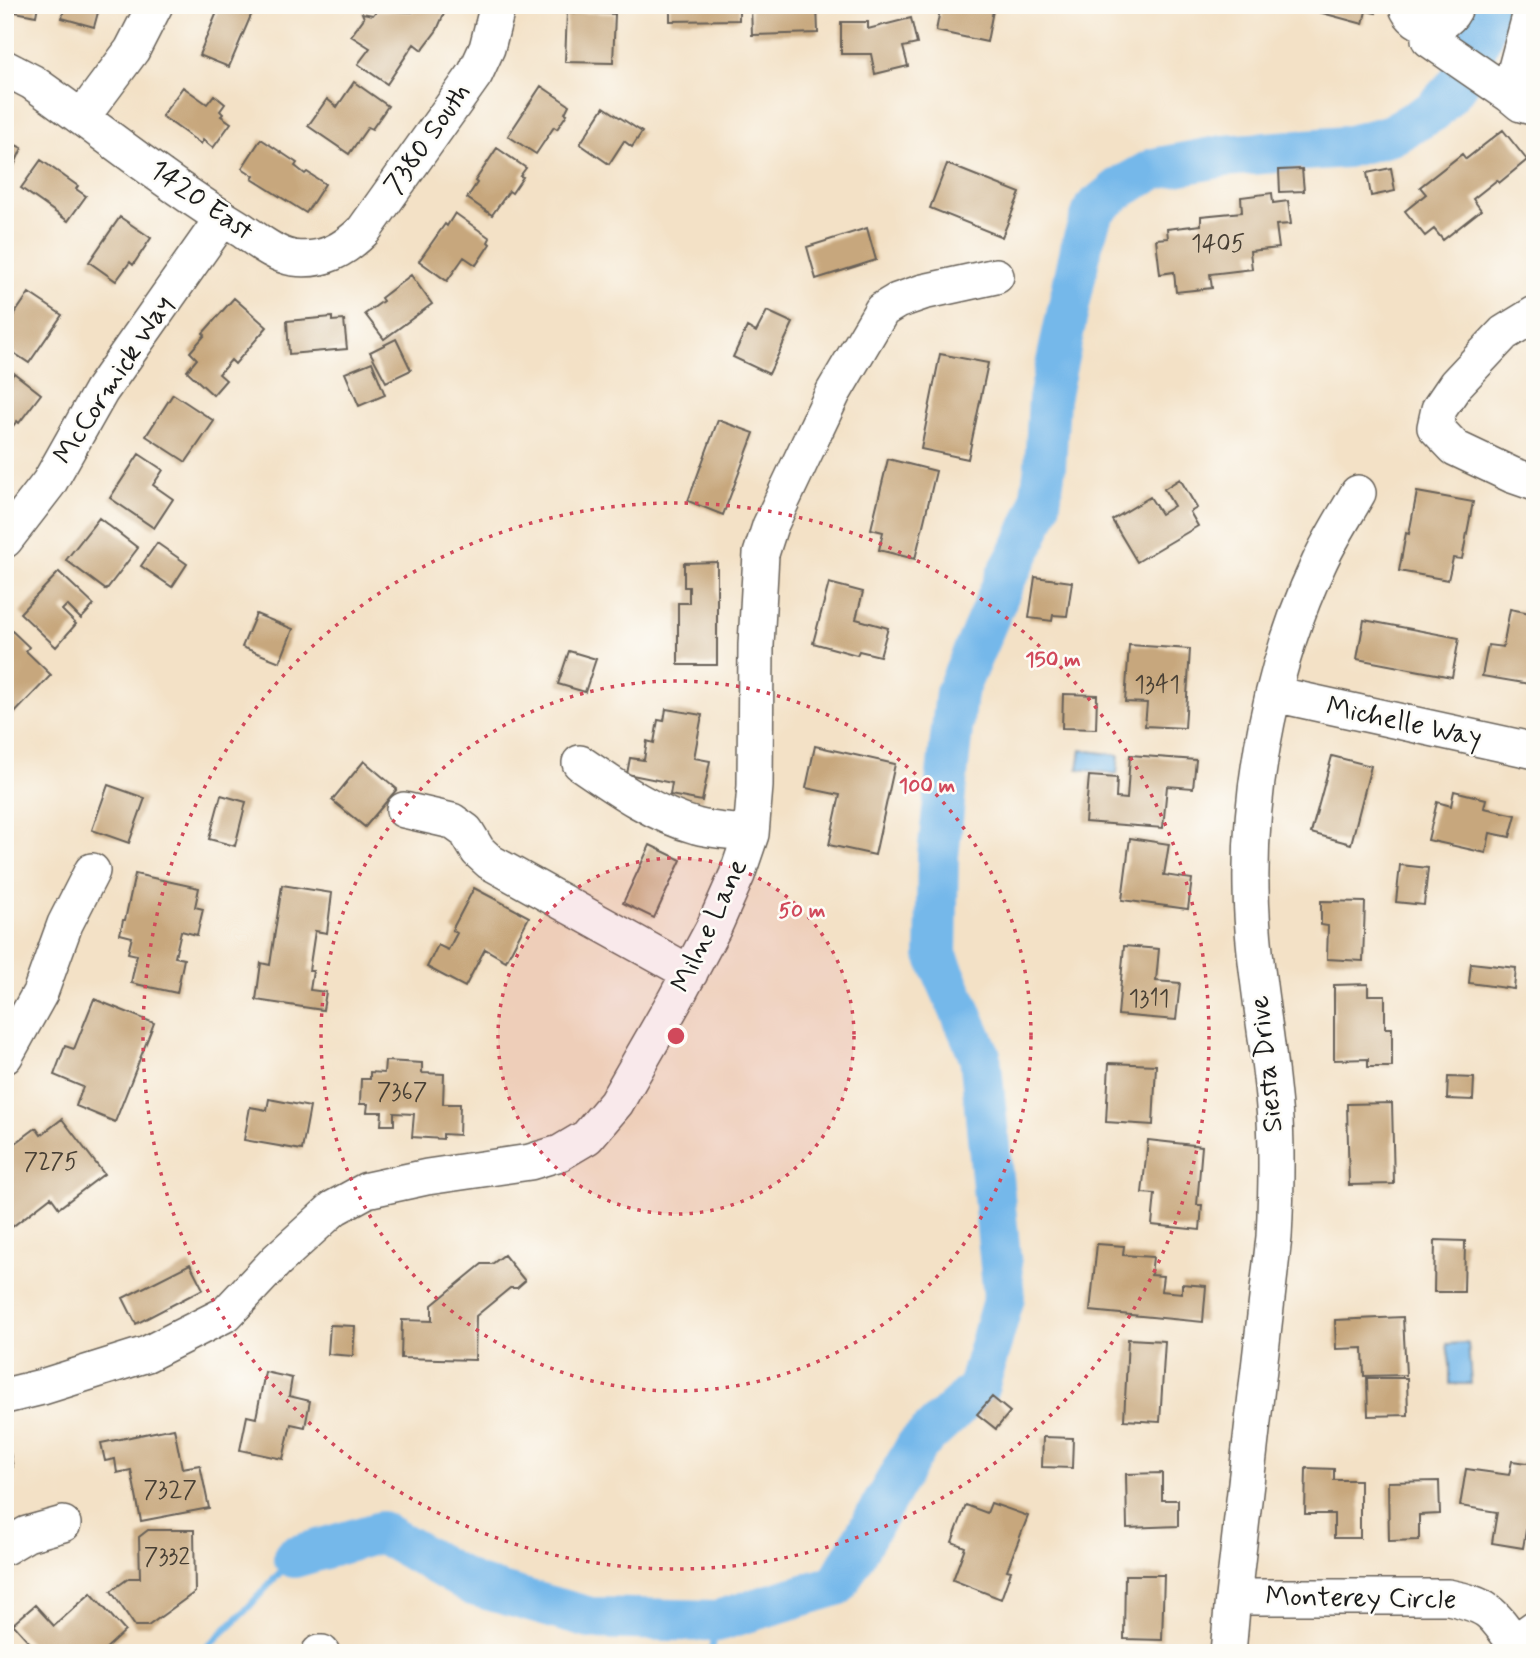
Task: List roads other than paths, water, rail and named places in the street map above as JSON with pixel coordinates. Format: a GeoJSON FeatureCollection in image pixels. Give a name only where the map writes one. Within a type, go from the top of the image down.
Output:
{"type":"FeatureCollection","features":[{"type":"Feature","properties":{"kind":"street"},"geometry":{"type":"LineString","coordinates":[[82,117],[132,50],[155,5]]}},
{"type":"Feature","properties":{"kind":"street","name":"7380 South"},"geometry":{"type":"LineString","coordinates":[[331,255],[347,247],[364,230],[475,74],[487,48],[498,5]]}},
{"type":"Feature","properties":{"kind":"street"},"geometry":{"type":"LineString","coordinates":[[1431,12],[1429,39],[1511,94],[1533,5]]}},
{"type":"Feature","properties":{"kind":"street","name":"1420 East"},"geometry":{"type":"LineString","coordinates":[[5,68],[32,82],[222,219],[271,248],[291,258],[331,255]]}},
{"type":"Feature","properties":{"kind":"street","name":"McCormick Way"},"geometry":{"type":"LineString","coordinates":[[5,540],[49,483],[101,391],[222,219]]}},
{"type":"Feature","properties":{"kind":"street","name":"Milne Lane"},"geometry":{"type":"LineString","coordinates":[[5,1396],[147,1354],[226,1314],[277,1260],[334,1208],[367,1189],[427,1177],[530,1163],[560,1153],[587,1137],[623,1091],[690,973],[737,875],[751,834],[755,786],[758,588],[761,554],[770,526],[833,393],[882,310],[897,301],[923,292],[996,276]]}},
{"type":"Feature","properties":{"kind":"street"},"geometry":{"type":"LineString","coordinates":[[1535,314],[1504,332],[1456,384],[1439,409],[1435,427],[1455,448],[1535,483]]}},
{"type":"Feature","properties":{"kind":"street","name":"Siesta Drive"},"geometry":{"type":"LineString","coordinates":[[1228,1653],[1274,1237],[1275,1120],[1254,946],[1251,888],[1254,819],[1261,758],[1274,694],[1294,626],[1319,563],[1358,493]]}},
{"type":"Feature","properties":{"kind":"street","name":"Michelle Way"},"geometry":{"type":"LineString","coordinates":[[1274,694],[1535,751]]}},
{"type":"Feature","properties":{"kind":"street"},"geometry":{"type":"LineString","coordinates":[[580,763],[665,814],[698,827],[751,834]]}},
{"type":"Feature","properties":{"kind":"street"},"geometry":{"type":"LineString","coordinates":[[404,810],[452,821],[466,831],[478,851],[490,862],[690,973]]}},
{"type":"Feature","properties":{"kind":"street"},"geometry":{"type":"LineString","coordinates":[[5,1056],[40,993],[65,924],[92,871]]}},
{"type":"Feature","properties":{"kind":"street"},"geometry":{"type":"LineString","coordinates":[[5,1547],[27,1534],[63,1524]]}},
{"type":"Feature","properties":{"kind":"street","name":"Monterey Circle"},"geometry":{"type":"LineString","coordinates":[[1233,1597],[1448,1597],[1472,1602],[1524,1636]]}},
{"type":"Feature","properties":{"kind":"water"},"geometry":{"type":"Polygon","coordinates":[[[1081,750],[1119,755],[1117,774],[1078,769],[1081,750]]]}},
{"type":"Feature","properties":{"kind":"water"},"geometry":{"type":"Polygon","coordinates":[[[1468,1343],[1471,1384],[1450,1384],[1447,1344],[1468,1343]]]}},
{"type":"Feature","properties":{"kind":"waterway"},"geometry":{"type":"LineString","coordinates":[[294,1557],[381,1532],[473,1585],[590,1618],[717,1621],[837,1585],[917,1445],[978,1388],[1004,1297],[980,1056],[936,955],[938,856],[956,693],[1039,508],[1045,467],[1049,399],[1082,244],[1094,209],[1120,188],[1154,169],[1224,156],[1346,147],[1391,135],[1433,111],[1458,84],[1475,51],[1491,5]]}},
{"type":"Feature","properties":{"kind":"waterway"},"geometry":{"type":"LineString","coordinates":[[201,1653],[245,1611],[294,1557]]}},
{"type":"Feature","properties":{"kind":"waterway"},"geometry":{"type":"LineString","coordinates":[[711,1653],[717,1621]]}}]}
